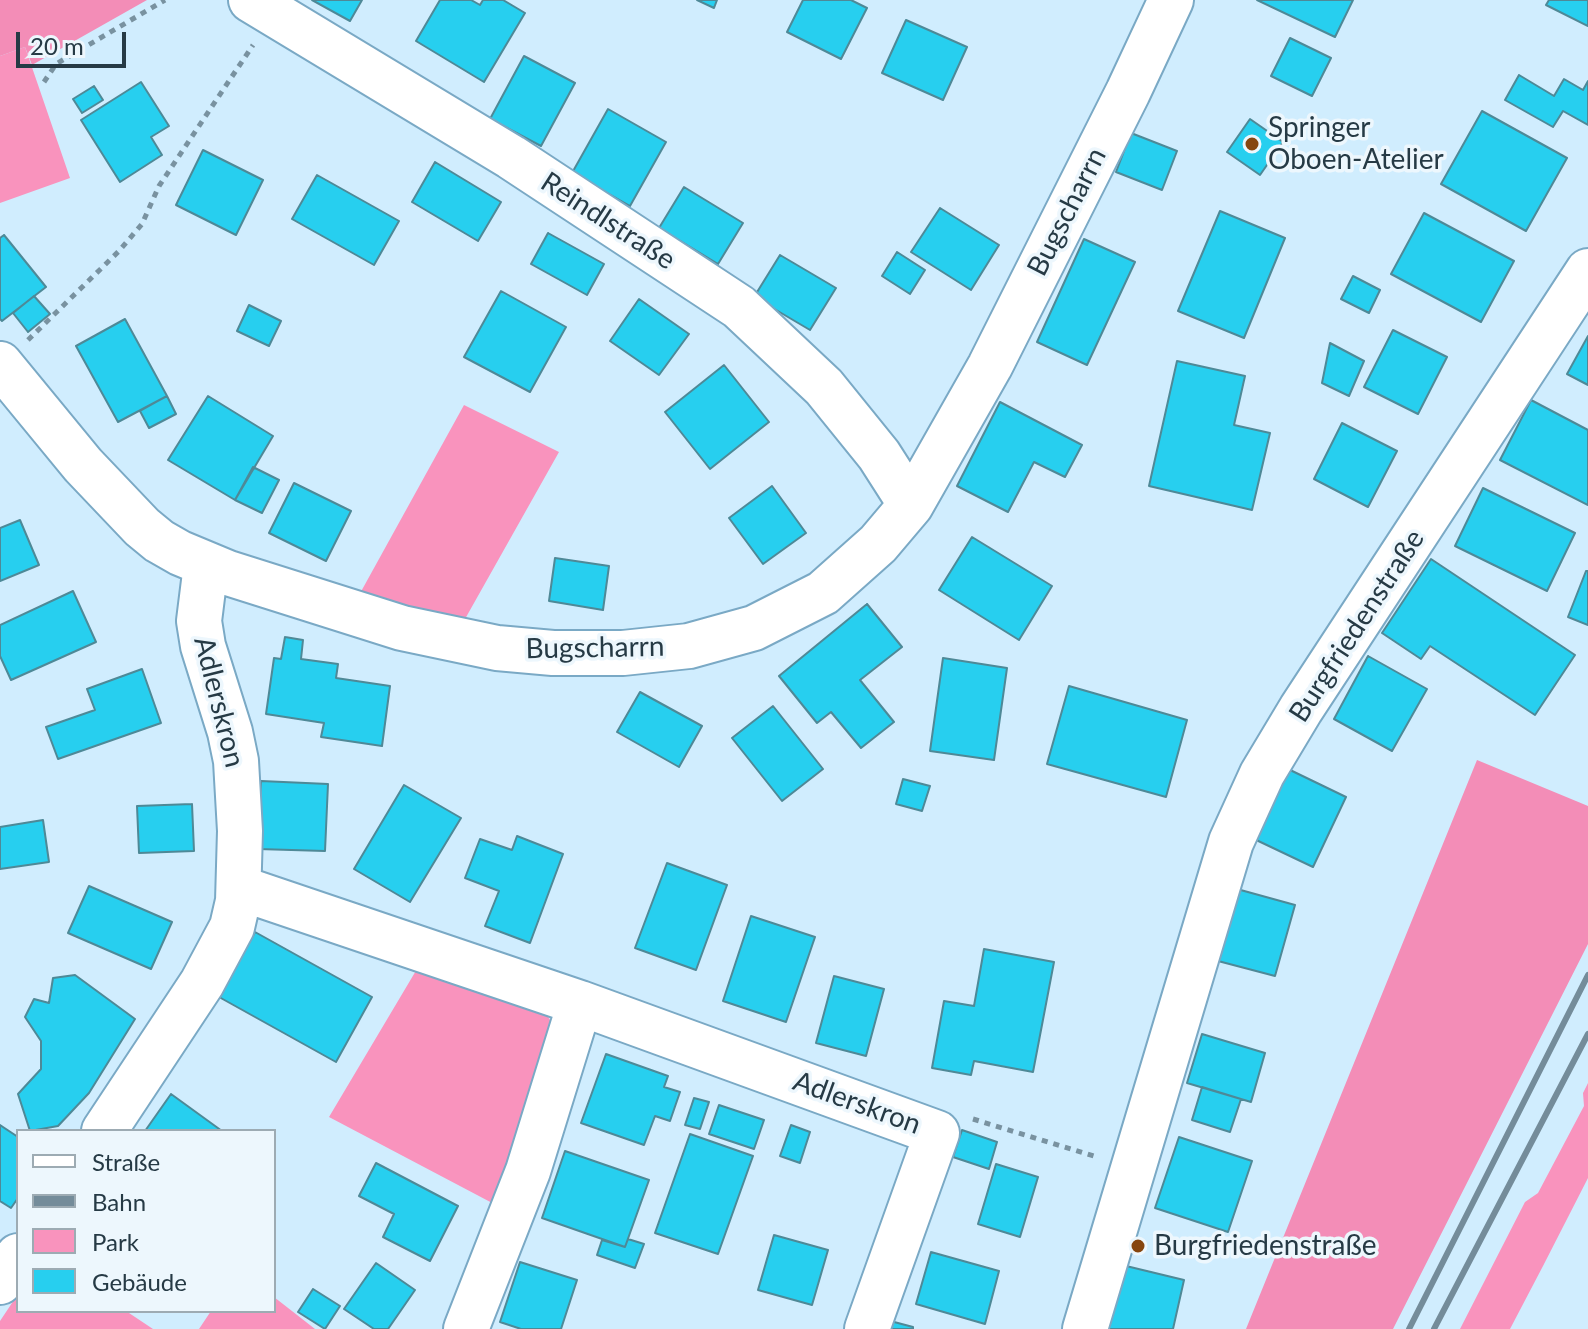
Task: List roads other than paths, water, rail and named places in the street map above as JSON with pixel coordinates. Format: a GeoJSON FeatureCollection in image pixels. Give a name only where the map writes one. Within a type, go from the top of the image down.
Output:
{"type":"FeatureCollection","features":[{"type":"Feature","properties":{"kind":"street","name":"Bugscharrn"},"geometry":{"type":"LineString","coordinates":[[0,364],[121,507],[159,541],[206,565],[314,602],[417,632],[497,648],[553,653],[623,653],[689,646],[754,628],[823,593],[878,544],[911,505],[990,366],[1171,0]]}},
{"type":"Feature","properties":{"kind":"street","name":"Reindlstraße"},"geometry":{"type":"LineString","coordinates":[[266,9],[511,157],[739,307],[824,387],[879,455],[911,505]]}},
{"type":"Feature","properties":{"kind":"street","name":"Burgfriedenstraße"},"geometry":{"type":"LineString","coordinates":[[1085,1329],[1231,842],[1262,774],[1301,709],[1588,271]]}},
{"type":"Feature","properties":{"kind":"street","name":"Adlerskron"},"geometry":{"type":"LineString","coordinates":[[105,1129],[202,983],[226,941],[236,914],[240,888],[240,831],[236,761],[203,646],[199,621],[206,565]]}},
{"type":"Feature","properties":{"kind":"street","name":"Adlerskron"},"geometry":{"type":"LineString","coordinates":[[240,888],[580,1003],[937,1133],[867,1329]]}},
{"type":"Feature","properties":{"kind":"street"},"geometry":{"type":"LineString","coordinates":[[466,1329],[528,1171],[580,1003]]}},
{"type":"Feature","properties":{"kind":"street"},"geometry":{"type":"LineString","coordinates":[[0,1282],[16,1259]]}},
{"type":"Feature","properties":{"kind":"railway"},"geometry":{"type":"LineString","coordinates":[[1409,1329],[1588,975]]}},
{"type":"Feature","properties":{"kind":"railway"},"geometry":{"type":"LineString","coordinates":[[1434,1329],[1588,1034]]}},
{"type":"Feature","properties":{"kind":"place","name":"Springer Oboen-Atelier"},"geometry":{"type":"Point","coordinates":[1252,144]}},
{"type":"Feature","properties":{"kind":"place","name":"Burgfriedenstraße"},"geometry":{"type":"Point","coordinates":[1138,1246]}}]}
